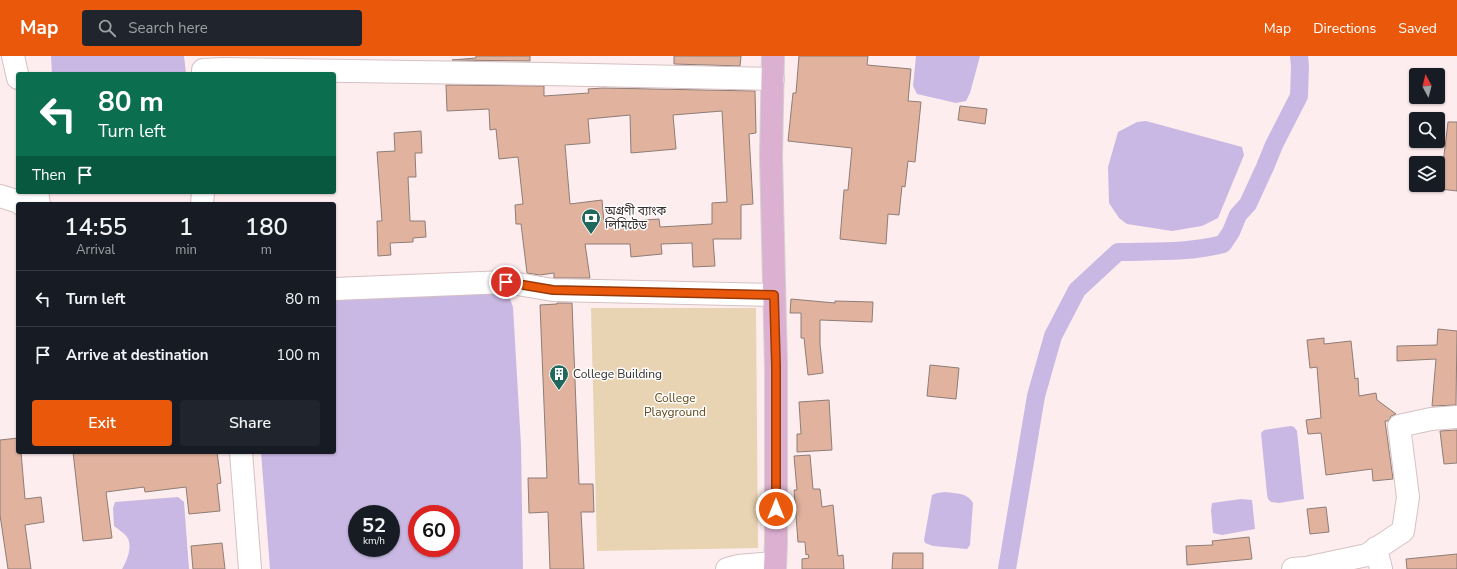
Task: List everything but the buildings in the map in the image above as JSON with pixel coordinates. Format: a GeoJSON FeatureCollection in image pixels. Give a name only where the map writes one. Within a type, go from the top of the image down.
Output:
{"type":"FeatureCollection","features":[{"type":"Feature","properties":{"kind":"main road"},"geometry":{"type":"LineString","coordinates":[[773,56],[771,156],[776,366],[775,566]]}},
{"type":"Feature","properties":{"kind":"street"},"geometry":{"type":"LineString","coordinates":[[13,56],[17,72]]}},
{"type":"Feature","properties":{"kind":"street"},"geometry":{"type":"LineString","coordinates":[[201,66],[773,79]]}},
{"type":"Feature","properties":{"kind":"street"},"geometry":{"type":"LineString","coordinates":[[0,196],[19,202]]}},
{"type":"Feature","properties":{"kind":"street"},"geometry":{"type":"LineString","coordinates":[[336,289],[506,282],[553,290],[774,295]]}},
{"type":"Feature","properties":{"kind":"street"},"geometry":{"type":"LineString","coordinates":[[1293,569],[1306,568],[1367,555],[1379,559],[1403,531],[1408,497],[1399,426],[1431,419],[1457,417]]}},
{"type":"Feature","properties":{"kind":"street"},"geometry":{"type":"LineString","coordinates":[[241,454],[250,569]]}},
{"type":"Feature","properties":{"kind":"street"},"geometry":{"type":"LineString","coordinates":[[727,569],[738,566],[775,566]]}},
{"type":"Feature","properties":{"kind":"green space","name":"College Playground"},"geometry":{"type":"Polygon","coordinates":[[[591,308],[756,308],[758,548],[597,551],[591,308]]]}},
{"type":"Feature","properties":{"kind":"shaded area"},"geometry":{"type":"Polygon","coordinates":[[[51,56],[184,56],[186,72],[52,72],[51,56]]]}},
{"type":"Feature","properties":{"kind":"shaded area"},"geometry":{"type":"Polygon","coordinates":[[[916,56],[980,56],[970,93],[966,101],[956,103],[917,94],[913,86],[916,56]]]}},
{"type":"Feature","properties":{"kind":"shaded area"},"geometry":{"type":"Polygon","coordinates":[[[1146,121],[1242,147],[1244,155],[1218,218],[1202,226],[1172,231],[1127,224],[1119,218],[1109,203],[1108,167],[1118,132],[1137,122],[1146,121]]]}},
{"type":"Feature","properties":{"kind":"shaded area"},"geometry":{"type":"Polygon","coordinates":[[[507,290],[513,307],[521,445],[523,569],[270,569],[261,454],[336,454],[336,295],[507,290]]]}},
{"type":"Feature","properties":{"kind":"shaded area"},"geometry":{"type":"Polygon","coordinates":[[[1291,426],[1297,431],[1304,499],[1279,503],[1271,502],[1268,499],[1267,494],[1261,433],[1264,430],[1291,426]]]}},
{"type":"Feature","properties":{"kind":"shaded area"},"geometry":{"type":"Polygon","coordinates":[[[945,492],[964,495],[971,499],[973,503],[970,545],[967,549],[933,546],[925,543],[924,540],[932,495],[945,492]]]}},
{"type":"Feature","properties":{"kind":"shaded area"},"geometry":{"type":"Polygon","coordinates":[[[178,497],[184,502],[189,569],[122,569],[127,558],[129,541],[123,533],[114,526],[113,508],[115,502],[178,497]]]}},
{"type":"Feature","properties":{"kind":"shaded area"},"geometry":{"type":"Polygon","coordinates":[[[1241,499],[1252,500],[1255,529],[1222,535],[1213,533],[1211,510],[1212,503],[1241,499]]]}},
{"type":"Feature","properties":{"kind":"waterway"},"geometry":{"type":"LineString","coordinates":[[1007,569],[1036,396],[1053,336],[1077,290],[1118,252],[1184,250],[1223,244],[1231,232],[1238,215],[1248,204],[1274,145],[1299,96],[1299,56]]}},
{"type":"Feature","properties":{"kind":"place","name":"অগ্রণী ব্যাংক লিমিটেড"},"geometry":{"type":"Point","coordinates":[591,235]}},
{"type":"Feature","properties":{"kind":"place","name":"College Building"},"geometry":{"type":"Point","coordinates":[559,391]}},
{"type":"Feature","properties":{"kind":"route"},"geometry":{"type":"LineString","coordinates":[[506,282],[553,290],[774,295],[776,366],[776,509]]}}]}
